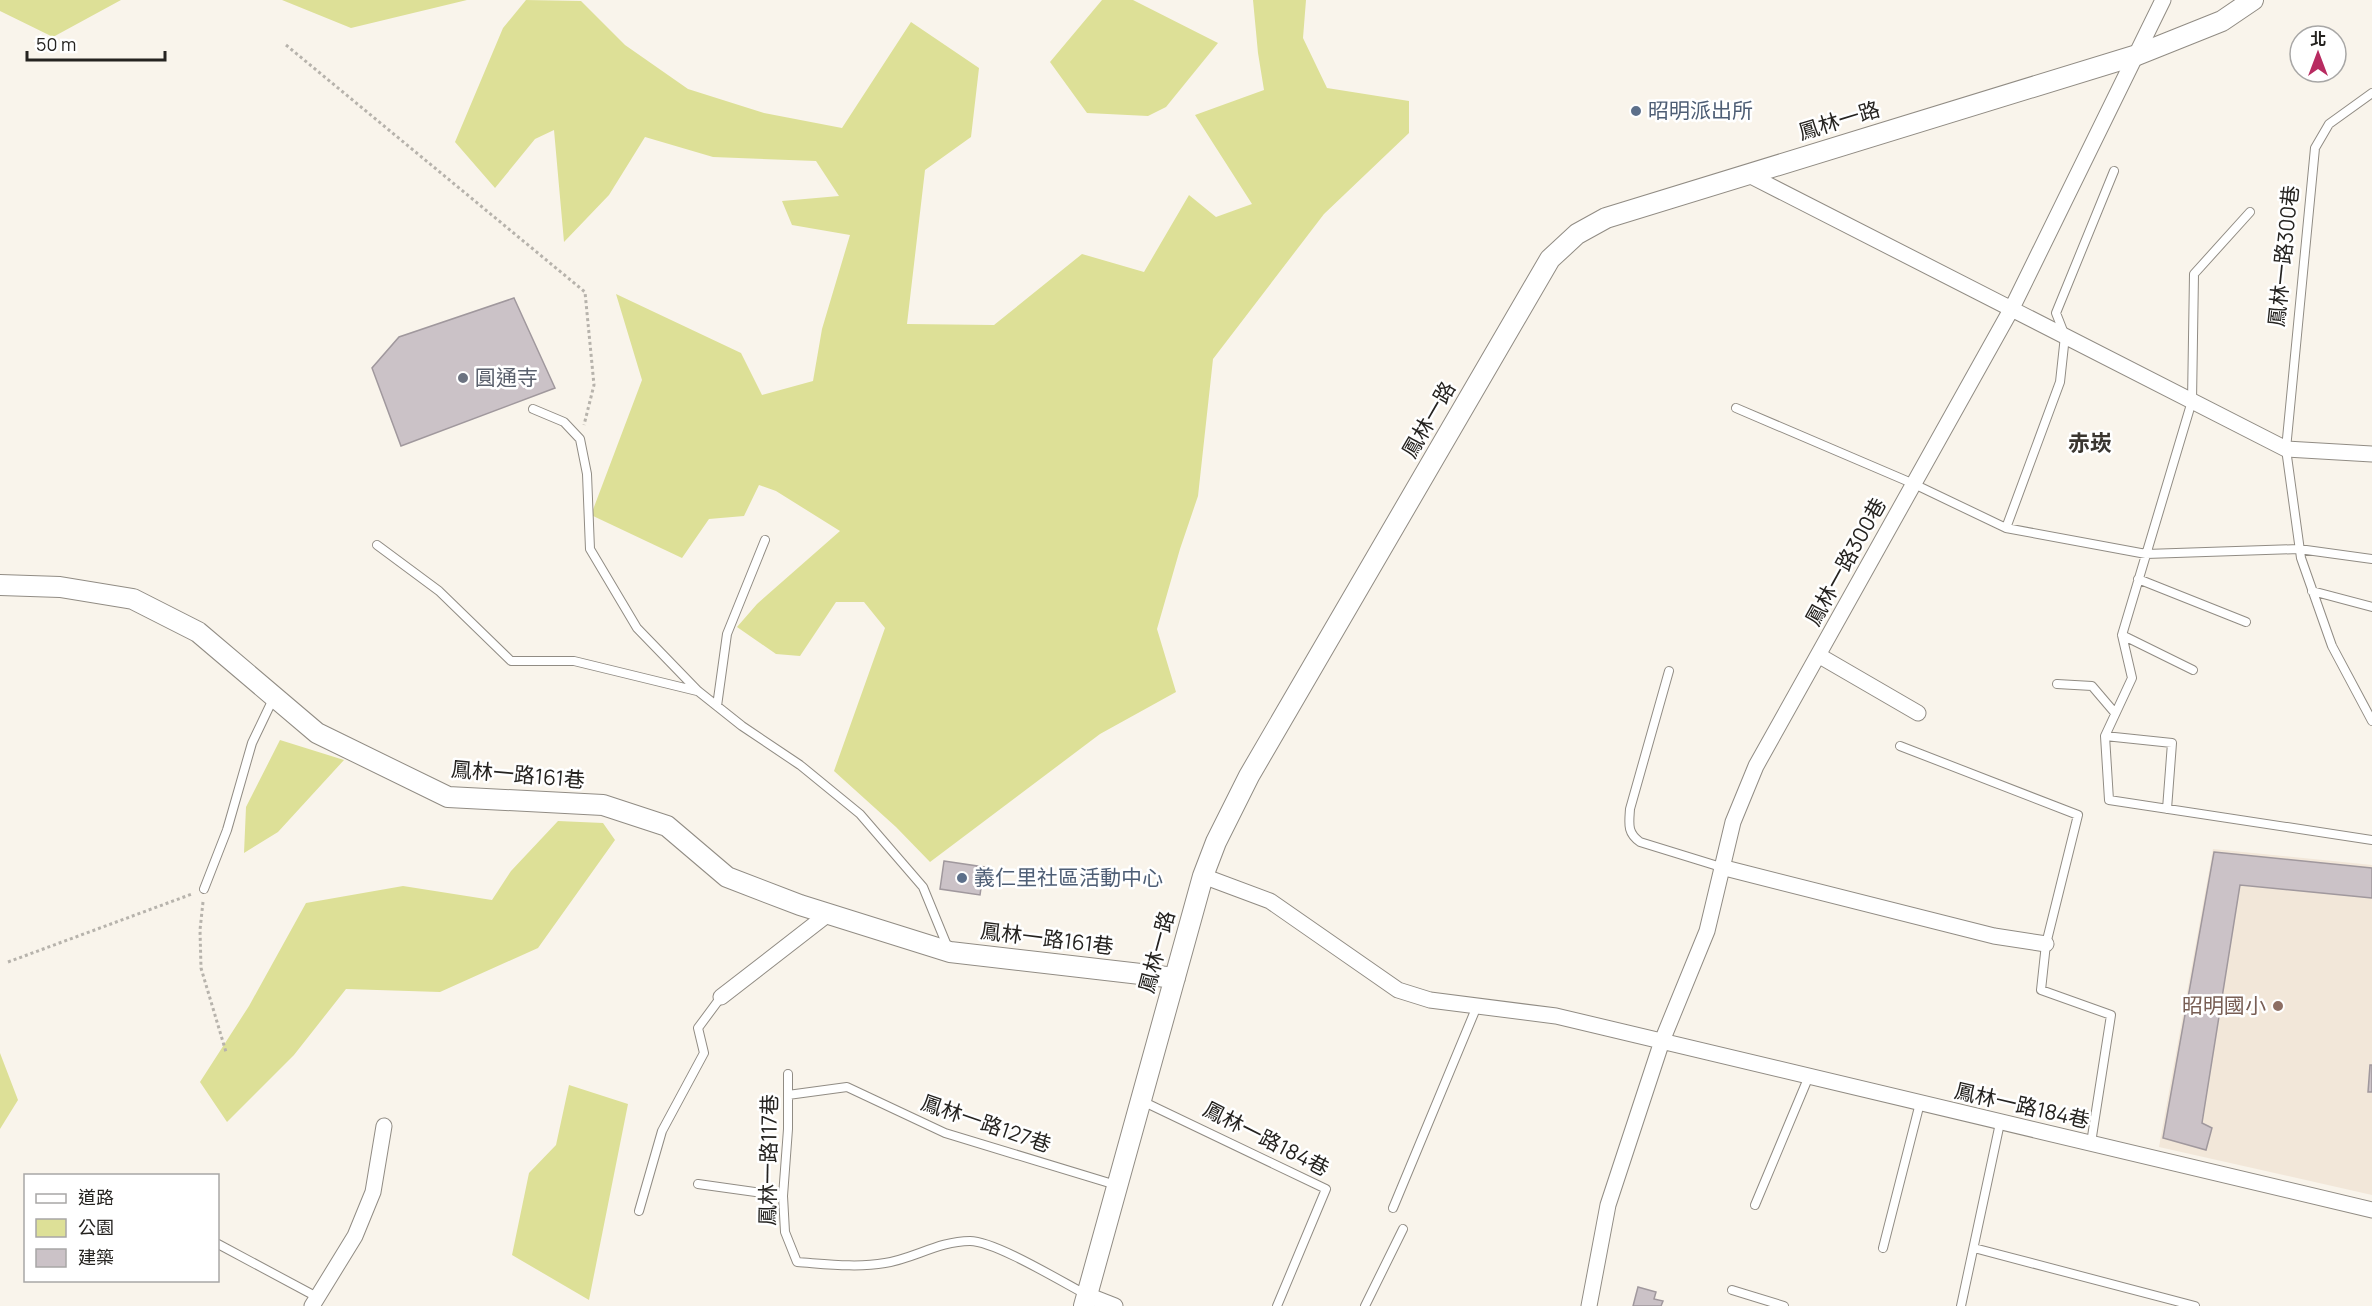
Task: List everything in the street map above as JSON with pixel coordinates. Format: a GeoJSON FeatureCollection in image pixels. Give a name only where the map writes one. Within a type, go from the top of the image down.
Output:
{"type":"FeatureCollection","features":[{"type":"Feature","properties":{"kind":"street","name":"鳳林一路300巷"},"geometry":{"type":"LineString","coordinates":[[1918,713],[1818,655],[2012,308],[2163,0]]}},
{"type":"Feature","properties":{"kind":"street","name":"鳳林一路"},"geometry":{"type":"LineString","coordinates":[[1085,1301],[1203,876],[1216,842],[1249,776],[1550,259],[1577,234],[1606,218],[2137,55],[2222,21],[2253,0]]}},
{"type":"Feature","properties":{"kind":"street"},"geometry":{"type":"LineString","coordinates":[[1747,174],[2286,449],[2372,454]]}},
{"type":"Feature","properties":{"kind":"street","name":"鳳林一路161巷"},"geometry":{"type":"LineString","coordinates":[[0,585],[60,587],[133,599],[198,633],[318,733],[448,797],[603,805],[667,826],[727,877],[800,905],[950,952],[1175,978]]}},
{"type":"Feature","properties":{"kind":"street"},"geometry":{"type":"LineString","coordinates":[[1589,1306],[1608,1205],[1662,1041],[1707,931],[1733,822],[1756,766],[1818,655]]}},
{"type":"Feature","properties":{"kind":"street"},"geometry":{"type":"LineString","coordinates":[[1721,867],[1994,936],[2046,944]]}},
{"type":"Feature","properties":{"kind":"street","name":"鳳林一路184巷"},"geometry":{"type":"LineString","coordinates":[[1203,876],[1270,902],[1398,990],[1430,1000],[1556,1016],[2372,1210]]}},
{"type":"Feature","properties":{"kind":"street"},"geometry":{"type":"LineString","coordinates":[[721,997],[828,914]]}},
{"type":"Feature","properties":{"kind":"street"},"geometry":{"type":"LineString","coordinates":[[315,1302],[355,1236],[374,1192],[384,1126]]}},
{"type":"Feature","properties":{"kind":"street"},"geometry":{"type":"LineString","coordinates":[[1085,1301],[1115,1306]]}},
{"type":"Feature","properties":{"kind":"lane","name":"鳳林一路300巷"},"geometry":{"type":"LineString","coordinates":[[2372,93],[2329,124],[2315,148],[2286,449],[2299,549],[2312,591],[2332,646],[2372,721]]}},
{"type":"Feature","properties":{"kind":"lane"},"geometry":{"type":"LineString","coordinates":[[2006,528],[2060,382],[2065,336],[2056,313],[2114,171]]}},
{"type":"Feature","properties":{"kind":"lane"},"geometry":{"type":"LineString","coordinates":[[2250,212],[2194,274],[2192,400],[2122,635],[2132,678],[2105,736],[2109,800],[2372,840]]}},
{"type":"Feature","properties":{"kind":"lane","name":"鳳林一路300巷"},"geometry":{"type":"LineString","coordinates":[[1736,408],[1914,484],[2006,528],[2146,554],[2299,549],[2372,559]]}},
{"type":"Feature","properties":{"kind":"lane"},"geometry":{"type":"LineString","coordinates":[[533,409],[564,422],[580,439]]}},
{"type":"Feature","properties":{"kind":"lane","name":"鳳林一路161巷"},"geometry":{"type":"LineString","coordinates":[[580,439],[587,474],[590,549],[637,628],[698,691],[800,765],[860,814],[923,887],[950,952]]}},
{"type":"Feature","properties":{"kind":"lane"},"geometry":{"type":"LineString","coordinates":[[717,706],[727,634],[765,540]]}},
{"type":"Feature","properties":{"kind":"lane"},"geometry":{"type":"LineString","coordinates":[[377,545],[439,591],[511,661],[574,661],[698,691]]}},
{"type":"Feature","properties":{"kind":"lane"},"geometry":{"type":"LineString","coordinates":[[2138,579],[2246,622]]}},
{"type":"Feature","properties":{"kind":"lane"},"geometry":{"type":"LineString","coordinates":[[2312,591],[2372,607]]}},
{"type":"Feature","properties":{"kind":"lane"},"geometry":{"type":"LineString","coordinates":[[2122,635],[2193,670]]}},
{"type":"Feature","properties":{"kind":"lane"},"geometry":{"type":"LineString","coordinates":[[1669,671],[1630,809],[1629,831],[1632,837],[1640,842],[1721,867]]}},
{"type":"Feature","properties":{"kind":"lane"},"geometry":{"type":"LineString","coordinates":[[2057,684],[2092,686],[2115,713]]}},
{"type":"Feature","properties":{"kind":"lane"},"geometry":{"type":"LineString","coordinates":[[204,889],[227,830],[252,743],[274,697]]}},
{"type":"Feature","properties":{"kind":"lane"},"geometry":{"type":"LineString","coordinates":[[2105,736],[2172,743],[2168,809]]}},
{"type":"Feature","properties":{"kind":"lane"},"geometry":{"type":"LineString","coordinates":[[1900,746],[2078,815],[2046,944],[2041,990],[2112,1015],[2090,1144]]}},
{"type":"Feature","properties":{"kind":"lane"},"geometry":{"type":"LineString","coordinates":[[639,1211],[662,1131],[704,1053],[698,1028],[721,997]]}},
{"type":"Feature","properties":{"kind":"lane"},"geometry":{"type":"LineString","coordinates":[[1393,1208],[1477,1006]]}},
{"type":"Feature","properties":{"kind":"lane","name":"鳳林一路117巷"},"geometry":{"type":"LineString","coordinates":[[788,1074],[783,1196],[785,1232],[797,1262],[843,1265],[886,1263],[928,1248],[971,1241],[1002,1251],[1085,1301]]}},
{"type":"Feature","properties":{"kind":"lane"},"geometry":{"type":"LineString","coordinates":[[1755,1205],[1809,1076]]}},
{"type":"Feature","properties":{"kind":"lane","name":"鳳林一路127巷"},"geometry":{"type":"LineString","coordinates":[[788,1095],[847,1087],[945,1133],[1117,1186]]}},
{"type":"Feature","properties":{"kind":"lane","name":"鳳林一路184巷"},"geometry":{"type":"LineString","coordinates":[[1142,1101],[1326,1189],[1277,1306]]}},
{"type":"Feature","properties":{"kind":"lane"},"geometry":{"type":"LineString","coordinates":[[1883,1248],[1920,1103]]}},
{"type":"Feature","properties":{"kind":"lane"},"geometry":{"type":"LineString","coordinates":[[1961,1306],[2000,1123]]}},
{"type":"Feature","properties":{"kind":"lane"},"geometry":{"type":"LineString","coordinates":[[698,1184],[783,1196]]}},
{"type":"Feature","properties":{"kind":"lane"},"geometry":{"type":"LineString","coordinates":[[1365,1306],[1404,1229]]}},
{"type":"Feature","properties":{"kind":"lane"},"geometry":{"type":"LineString","coordinates":[[219,1245],[315,1302]]}},
{"type":"Feature","properties":{"kind":"lane"},"geometry":{"type":"LineString","coordinates":[[1974,1248],[2195,1306]]}},
{"type":"Feature","properties":{"kind":"lane"},"geometry":{"type":"LineString","coordinates":[[1732,1290],[1784,1306]]}},
{"type":"Feature","properties":{"kind":"path"},"geometry":{"type":"LineString","coordinates":[[286,45],[585,292],[594,385],[580,439]]}},
{"type":"Feature","properties":{"kind":"path"},"geometry":{"type":"LineString","coordinates":[[8,962],[204,889],[200,930],[201,968],[226,1052]]}},
{"type":"Feature","properties":{"kind":"shaded area","name":"昭明國小"},"geometry":{"type":"Polygon","coordinates":[[[2213,849],[2372,865],[2372,1195],[2159,1147],[2213,849]]]}},
{"type":"Feature","properties":{"kind":"green space"},"geometry":{"type":"Polygon","coordinates":[[[0,0],[121,0],[53,37],[0,11],[0,0]]]}},
{"type":"Feature","properties":{"kind":"green space"},"geometry":{"type":"Polygon","coordinates":[[[282,0],[467,0],[351,28],[282,0]]]}},
{"type":"Feature","properties":{"kind":"green space"},"geometry":{"type":"Polygon","coordinates":[[[526,0],[581,1],[625,45],[688,89],[764,113],[842,128],[911,22],[979,68],[971,137],[925,170],[907,324],[994,325],[1082,254],[1144,272],[1189,195],[1216,217],[1252,204],[1195,115],[1264,90],[1253,0],[1306,0],[1303,38],[1327,88],[1409,101],[1409,133],[1324,214],[1213,359],[1198,496],[1157,629],[1176,692],[1100,734],[930,862],[896,827],[834,771],[885,628],[864,602],[836,602],[800,656],[776,654],[737,627],[757,604],[840,531],[776,491],[759,485],[744,516],[709,519],[682,558],[591,515],[642,380],[616,294],[741,353],[762,395],[813,381],[822,329],[850,235],[792,225],[782,201],[839,196],[816,161],[713,157],[645,137],[609,195],[564,242],[554,130],[535,139],[495,188],[455,142],[503,28],[526,0]]]}},
{"type":"Feature","properties":{"kind":"green space"},"geometry":{"type":"Polygon","coordinates":[[[1102,0],[1133,0],[1218,43],[1166,107],[1148,116],[1087,113],[1050,62],[1102,0]]]}},
{"type":"Feature","properties":{"kind":"green space"},"geometry":{"type":"Polygon","coordinates":[[[280,740],[344,760],[278,832],[244,853],[246,807],[280,740]]]}},
{"type":"Feature","properties":{"kind":"green space"},"geometry":{"type":"Polygon","coordinates":[[[558,821],[603,823],[615,840],[538,948],[440,992],[346,989],[294,1055],[227,1122],[200,1082],[249,1006],[306,903],[403,886],[492,900],[511,871],[558,821]]]}},
{"type":"Feature","properties":{"kind":"green space"},"geometry":{"type":"Polygon","coordinates":[[[0,1053],[18,1100],[0,1129],[0,1053]]]}},
{"type":"Feature","properties":{"kind":"green space"},"geometry":{"type":"Polygon","coordinates":[[[569,1085],[628,1104],[589,1300],[512,1255],[529,1173],[556,1145],[569,1085]]]}},
{"type":"Feature","properties":{"kind":"building","name":"圓通寺"},"geometry":{"type":"Polygon","coordinates":[[[514,298],[555,388],[401,446],[372,368],[399,337],[514,298]]]}},
{"type":"Feature","properties":{"kind":"building"},"geometry":{"type":"Polygon","coordinates":[[[2214,852],[2372,868],[2372,898],[2240,885],[2202,1123],[2212,1128],[2206,1150],[2163,1138],[2214,852]]]}},
{"type":"Feature","properties":{"kind":"building","name":"義仁里社區活動中心"},"geometry":{"type":"Polygon","coordinates":[[[944,861],[984,867],[980,895],[940,889],[944,861]]]}},
{"type":"Feature","properties":{"kind":"building"},"geometry":{"type":"Polygon","coordinates":[[[2370,1065],[2372,1065],[2372,1092],[2368,1092],[2370,1065]]]}},
{"type":"Feature","properties":{"kind":"building"},"geometry":{"type":"Polygon","coordinates":[[[1638,1287],[1656,1292],[1654,1299],[1663,1301],[1661,1306],[1633,1306],[1638,1287]]]}},
{"type":"Feature","properties":{"kind":"place","name":"昭明派出所"},"geometry":{"type":"Point","coordinates":[1636,111]}},
{"type":"Feature","properties":{"kind":"place","name":"圓通寺"},"geometry":{"type":"Point","coordinates":[463,378]}},
{"type":"Feature","properties":{"kind":"place","name":"義仁里社區活動中心"},"geometry":{"type":"Point","coordinates":[962,878]}},
{"type":"Feature","properties":{"kind":"place","name":"昭明國小"},"geometry":{"type":"Point","coordinates":[2278,1006]}},
{"type":"Feature","properties":{"kind":"district","name":"赤崁"},"geometry":{"type":"Point","coordinates":[2090,443]}}]}
